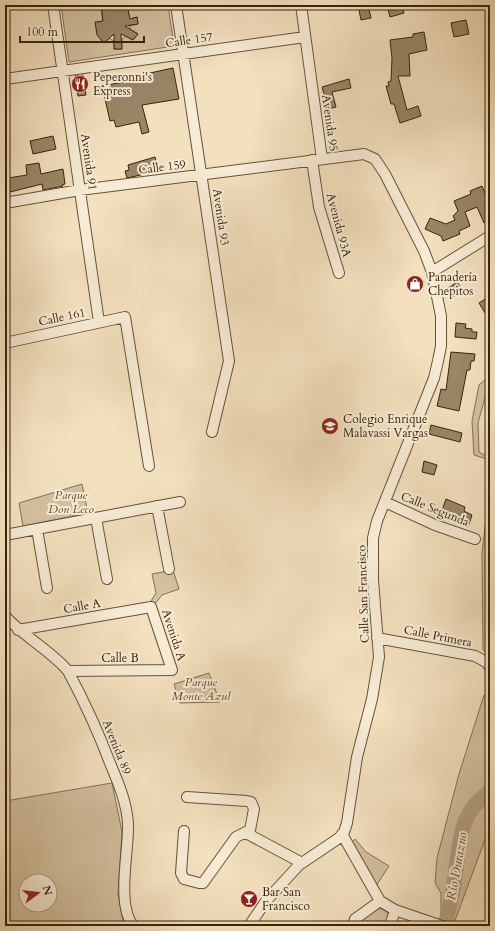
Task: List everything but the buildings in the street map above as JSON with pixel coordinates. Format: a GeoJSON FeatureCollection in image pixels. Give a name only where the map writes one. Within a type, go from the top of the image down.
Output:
{"type":"FeatureCollection","features":[{"type":"Feature","properties":{"kind":"street","name":"Avenida 91"},"geometry":{"type":"LineString","coordinates":[[53,5],[99,322]]}},
{"type":"Feature","properties":{"kind":"street","name":"Avenida 93"},"geometry":{"type":"LineString","coordinates":[[176,5],[229,360],[212,432]]}},
{"type":"Feature","properties":{"kind":"street","name":"Avenida 95"},"geometry":{"type":"LineString","coordinates":[[301,5],[317,159],[359,154],[370,156],[375,159],[385,174],[420,244],[432,272]]}},
{"type":"Feature","properties":{"kind":"street","name":"Calle 157"},"geometry":{"type":"LineString","coordinates":[[5,80],[62,70],[305,37]]}},
{"type":"Feature","properties":{"kind":"street","name":"Calle 159"},"geometry":{"type":"LineString","coordinates":[[5,203],[80,190],[317,159]]}},
{"type":"Feature","properties":{"kind":"street","name":"Avenida 93A"},"geometry":{"type":"LineString","coordinates":[[317,159],[319,207],[339,273]]}},
{"type":"Feature","properties":{"kind":"street"},"geometry":{"type":"LineString","coordinates":[[432,272],[490,236]]}},
{"type":"Feature","properties":{"kind":"street","name":"Calle San Francisco"},"geometry":{"type":"LineString","coordinates":[[342,834],[347,823],[357,757],[377,674],[379,657],[373,580],[373,538],[385,502],[434,378],[441,346],[441,316],[432,272]]}},
{"type":"Feature","properties":{"kind":"street","name":"Calle 161"},"geometry":{"type":"LineString","coordinates":[[5,343],[125,317],[149,466]]}},
{"type":"Feature","properties":{"kind":"street"},"geometry":{"type":"LineString","coordinates":[[5,535],[180,502]]}},
{"type":"Feature","properties":{"kind":"street","name":"Calle Segunda"},"geometry":{"type":"LineString","coordinates":[[385,502],[435,525],[475,539]]}},
{"type":"Feature","properties":{"kind":"street"},"geometry":{"type":"LineString","coordinates":[[157,506],[169,569]]}},
{"type":"Feature","properties":{"kind":"street"},"geometry":{"type":"LineString","coordinates":[[96,518],[107,579]]}},
{"type":"Feature","properties":{"kind":"street"},"geometry":{"type":"LineString","coordinates":[[37,529],[47,588]]}},
{"type":"Feature","properties":{"kind":"street","name":"Calle A"},"geometry":{"type":"LineString","coordinates":[[18,630],[151,607]]}},
{"type":"Feature","properties":{"kind":"street","name":"Avenida A"},"geometry":{"type":"LineString","coordinates":[[151,607],[172,670]]}},
{"type":"Feature","properties":{"kind":"street","name":"Avenida 89"},"geometry":{"type":"LineString","coordinates":[[5,616],[18,630],[59,661],[68,671],[103,745],[125,805],[128,824],[126,907],[131,923]]}},
{"type":"Feature","properties":{"kind":"street","name":"Calle Primera"},"geometry":{"type":"LineString","coordinates":[[377,638],[475,656],[486,662],[490,667]]}},
{"type":"Feature","properties":{"kind":"street","name":"Calle B"},"geometry":{"type":"LineString","coordinates":[[68,671],[172,670]]}},
{"type":"Feature","properties":{"kind":"street"},"geometry":{"type":"LineString","coordinates":[[184,831],[181,873],[184,879],[199,883],[206,880],[236,837],[246,833],[252,825],[254,815],[254,809],[251,802],[187,797]]}},
{"type":"Feature","properties":{"kind":"street"},"geometry":{"type":"LineString","coordinates":[[246,833],[302,864]]}},
{"type":"Feature","properties":{"kind":"street"},"geometry":{"type":"LineString","coordinates":[[249,926],[266,901],[302,864],[342,834],[380,901],[395,910],[442,926]]}},
{"type":"Feature","properties":{"kind":"street"},"geometry":{"type":"LineString","coordinates":[[354,926],[356,919],[380,901]]}},
{"type":"Feature","properties":{"kind":"street"},"geometry":{"type":"LineString","coordinates":[[390,926],[395,910]]}},
{"type":"Feature","properties":{"kind":"green space"},"geometry":{"type":"Polygon","coordinates":[[[61,5],[101,5],[104,34],[99,37],[104,43],[109,38],[114,41],[114,49],[122,49],[122,40],[125,36],[133,40],[138,34],[130,29],[129,26],[138,24],[137,17],[130,19],[127,5],[168,5],[174,46],[69,62],[61,5]]]}},
{"type":"Feature","properties":{"kind":"green space"},"geometry":{"type":"Polygon","coordinates":[[[490,375],[490,385],[488,387],[478,423],[479,452],[490,458],[490,460],[474,455],[472,421],[479,385],[490,375]]]}},
{"type":"Feature","properties":{"kind":"green space","name":"Parque Don Leco"},"geometry":{"type":"Polygon","coordinates":[[[82,484],[88,513],[23,526],[19,503],[82,484]]]}},
{"type":"Feature","properties":{"kind":"green space"},"geometry":{"type":"Polygon","coordinates":[[[490,507],[490,655],[483,650],[482,553],[487,510],[490,507]]]}},
{"type":"Feature","properties":{"kind":"green space"},"geometry":{"type":"Polygon","coordinates":[[[173,570],[179,589],[162,595],[155,604],[151,601],[156,593],[152,574],[173,570]]]}},
{"type":"Feature","properties":{"kind":"green space","name":"Parque Monte Azul"},"geometry":{"type":"Polygon","coordinates":[[[209,673],[220,702],[180,703],[174,684],[209,673]]]}},
{"type":"Feature","properties":{"kind":"green space"},"geometry":{"type":"Polygon","coordinates":[[[484,695],[490,696],[490,826],[453,926],[439,926],[441,917],[441,893],[435,883],[437,858],[459,774],[484,695]]]}},
{"type":"Feature","properties":{"kind":"green space"},"geometry":{"type":"Polygon","coordinates":[[[112,783],[122,832],[118,894],[124,926],[5,926],[5,801],[112,783]]]}},
{"type":"Feature","properties":{"kind":"green space"},"geometry":{"type":"Polygon","coordinates":[[[355,839],[366,852],[389,866],[376,886],[350,844],[355,839]]]}},
{"type":"Feature","properties":{"kind":"green space"},"geometry":{"type":"Polygon","coordinates":[[[380,908],[389,913],[386,926],[357,926],[357,922],[380,908]]]}},
{"type":"Feature","properties":{"kind":"waterway","name":"Río Durazno"},"geometry":{"type":"LineString","coordinates":[[445,926],[453,889],[459,845],[465,821],[471,810],[490,792]]}},
{"type":"Feature","properties":{"kind":"place","name":"Peperonni's Express"},"geometry":{"type":"Point","coordinates":[80,84]}},
{"type":"Feature","properties":{"kind":"place","name":"Panadería Chepitos"},"geometry":{"type":"Point","coordinates":[415,284]}},
{"type":"Feature","properties":{"kind":"place","name":"Colegio Enrique Malavassi Vargas"},"geometry":{"type":"Point","coordinates":[330,426]}},
{"type":"Feature","properties":{"kind":"place","name":"Bar San Francisco"},"geometry":{"type":"Point","coordinates":[249,899]}}]}
